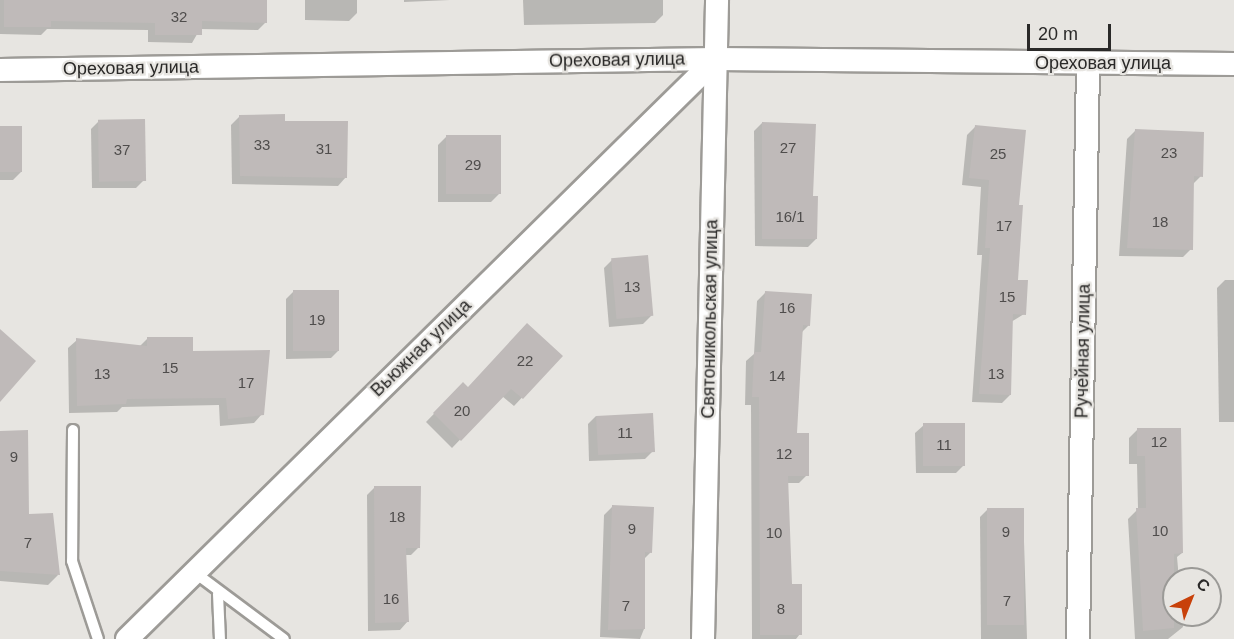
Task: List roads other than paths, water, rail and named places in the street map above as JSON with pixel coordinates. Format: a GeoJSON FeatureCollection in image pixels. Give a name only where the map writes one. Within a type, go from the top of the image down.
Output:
{"type":"FeatureCollection","features":[{"type":"Feature","properties":{"kind":"street","name":"Святоникольская улица"},"geometry":{"type":"LineString","coordinates":[[703,639],[717,0]]}},
{"type":"Feature","properties":{"kind":"street","name":"Ореховая улица"},"geometry":{"type":"LineString","coordinates":[[0,70],[716,59],[1234,64]]}},
{"type":"Feature","properties":{"kind":"street","name":"Вьюжная улица"},"geometry":{"type":"LineString","coordinates":[[127,639],[716,59]]}},
{"type":"Feature","properties":{"kind":"street","name":"Ручейная улица"},"geometry":{"type":"LineString","coordinates":[[1078,639],[1088,64]]}},
{"type":"Feature","properties":{"kind":"lane"},"geometry":{"type":"LineString","coordinates":[[73,430],[72,561],[98,639]]}},
{"type":"Feature","properties":{"kind":"lane"},"geometry":{"type":"LineString","coordinates":[[194,572],[218,594],[284,639]]}},
{"type":"Feature","properties":{"kind":"lane"},"geometry":{"type":"LineString","coordinates":[[218,594],[220,639]]}}]}
